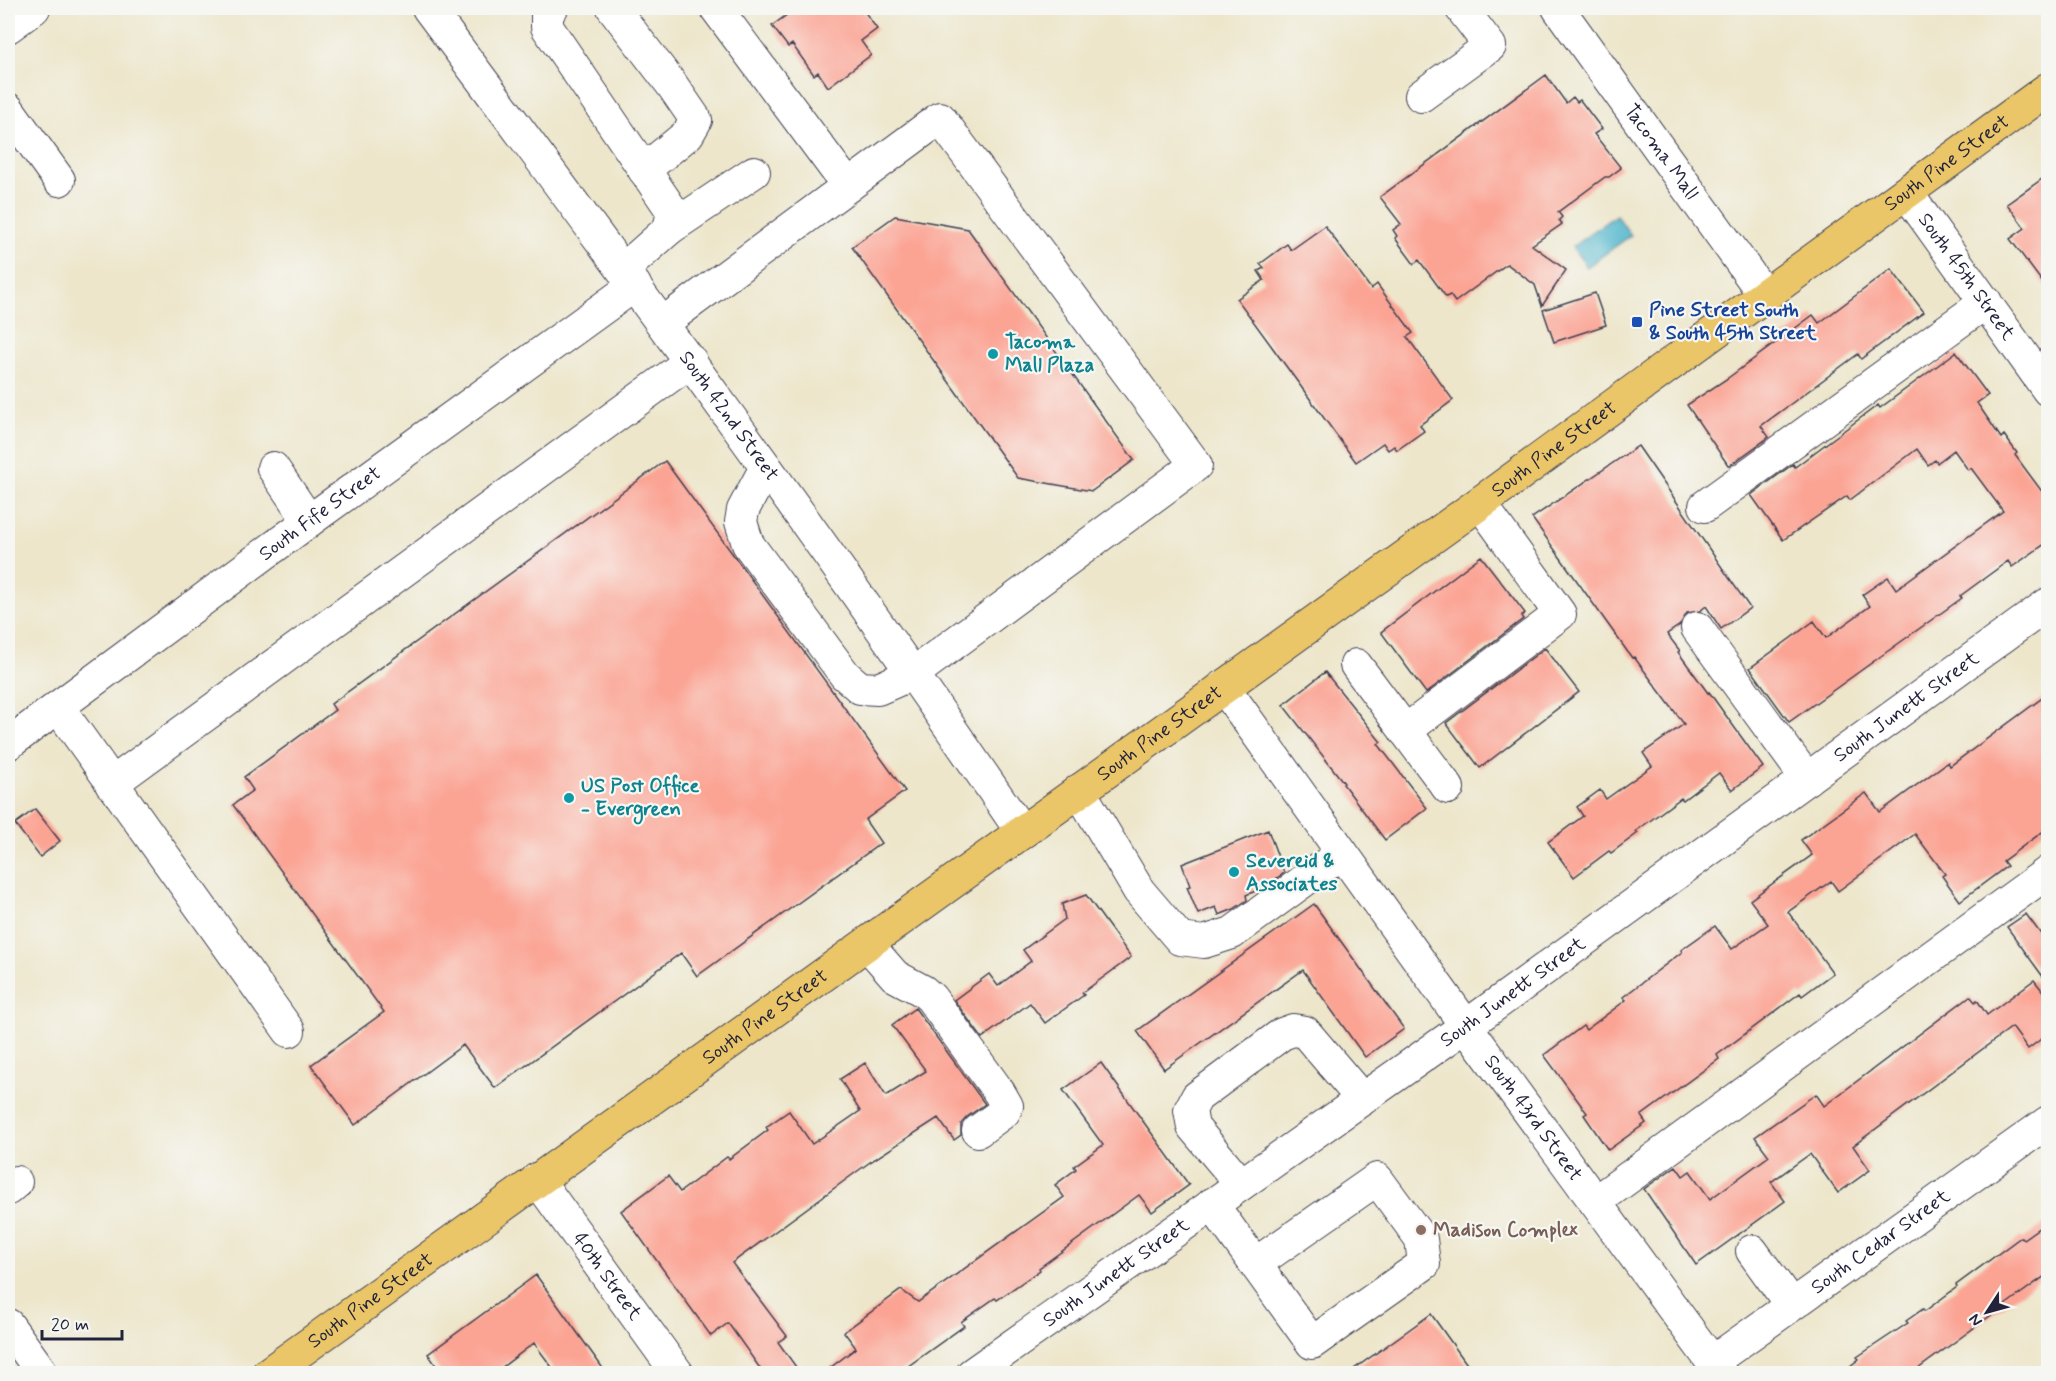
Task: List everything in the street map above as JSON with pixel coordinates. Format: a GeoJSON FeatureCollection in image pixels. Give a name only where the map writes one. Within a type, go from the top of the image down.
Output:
{"type":"FeatureCollection","features":[{"type":"Feature","properties":{"kind":"main road","name":"South Pine Street"},"geometry":{"type":"LineString","coordinates":[[268,1374],[1480,503],[2049,89]]}},
{"type":"Feature","properties":{"kind":"street","name":"South 42nd Street"},"geometry":{"type":"LineString","coordinates":[[428,8],[691,361],[914,673],[1021,831]]}},
{"type":"Feature","properties":{"kind":"street"},"geometry":{"type":"LineString","coordinates":[[552,8],[547,13],[547,27],[673,212],[669,230]]}},
{"type":"Feature","properties":{"kind":"street"},"geometry":{"type":"LineString","coordinates":[[613,8],[696,120],[688,134],[644,170]]}},
{"type":"Feature","properties":{"kind":"street"},"geometry":{"type":"LineString","coordinates":[[716,8],[848,186]]}},
{"type":"Feature","properties":{"kind":"street","name":"Tacoma Mall"},"geometry":{"type":"LineString","coordinates":[[1558,8],[1765,296]]}},
{"type":"Feature","properties":{"kind":"street"},"geometry":{"type":"LineString","coordinates":[[1421,96],[1490,46],[1475,12]]}},
{"type":"Feature","properties":{"kind":"street"},"geometry":{"type":"LineString","coordinates":[[8,109],[59,180]]}},
{"type":"Feature","properties":{"kind":"street"},"geometry":{"type":"LineString","coordinates":[[663,323],[940,118],[1196,465],[914,673],[878,689],[860,688],[845,675],[748,544],[741,522],[743,510],[766,467]]}},
{"type":"Feature","properties":{"kind":"street","name":"South Fife Street"},"geometry":{"type":"LineString","coordinates":[[8,744],[309,521],[629,277],[669,230],[754,172]]}},
{"type":"Feature","properties":{"kind":"street","name":"South 45th Street"},"geometry":{"type":"LineString","coordinates":[[1906,192],[1986,302],[2045,376]]}},
{"type":"Feature","properties":{"kind":"street"},"geometry":{"type":"LineString","coordinates":[[1705,506],[1986,302]]}},
{"type":"Feature","properties":{"kind":"street"},"geometry":{"type":"LineString","coordinates":[[111,784],[691,361]]}},
{"type":"Feature","properties":{"kind":"street"},"geometry":{"type":"LineString","coordinates":[[273,468],[309,521]]}},
{"type":"Feature","properties":{"kind":"street"},"geometry":{"type":"LineString","coordinates":[[1405,730],[1560,614],[1480,503]]}},
{"type":"Feature","properties":{"kind":"street","name":"South Junett Street"},"geometry":{"type":"LineString","coordinates":[[972,1374],[1466,1026],[2049,603]]}},
{"type":"Feature","properties":{"kind":"street"},"geometry":{"type":"LineString","coordinates":[[1697,627],[1807,779]]}},
{"type":"Feature","properties":{"kind":"street"},"geometry":{"type":"LineString","coordinates":[[1356,665],[1448,788]]}},
{"type":"Feature","properties":{"kind":"street","name":"South 43rd Street"},"geometry":{"type":"LineString","coordinates":[[1223,686],[1466,1026],[1716,1368]]}},
{"type":"Feature","properties":{"kind":"street"},"geometry":{"type":"LineString","coordinates":[[58,707],[289,1031]]}},
{"type":"Feature","properties":{"kind":"street"},"geometry":{"type":"LineString","coordinates":[[1079,790],[1139,891],[1180,939],[1204,942],[1232,933],[1342,853]]}},
{"type":"Feature","properties":{"kind":"street"},"geometry":{"type":"LineString","coordinates":[[1594,1202],[2049,872]]}},
{"type":"Feature","properties":{"kind":"street"},"geometry":{"type":"LineString","coordinates":[[867,944],[895,976],[923,991],[931,998],[999,1092],[1007,1106],[1004,1112],[978,1131]]}},
{"type":"Feature","properties":{"kind":"street"},"geometry":{"type":"LineString","coordinates":[[1241,1185],[1193,1127],[1190,1110],[1197,1097],[1282,1034],[1293,1030],[1305,1032],[1362,1099]]}},
{"type":"Feature","properties":{"kind":"street","name":"South Cedar Street"},"geometry":{"type":"LineString","coordinates":[[1716,1368],[1791,1305],[2049,1122]]}},
{"type":"Feature","properties":{"kind":"street","name":"40th Street"},"geometry":{"type":"LineString","coordinates":[[537,1179],[678,1374]]}},
{"type":"Feature","properties":{"kind":"street"},"geometry":{"type":"LineString","coordinates":[[1212,1204],[1255,1264],[1312,1343],[1424,1264],[1421,1239],[1377,1179],[1255,1264]]}},
{"type":"Feature","properties":{"kind":"street"},"geometry":{"type":"LineString","coordinates":[[1752,1251],[1791,1305]]}},
{"type":"Feature","properties":{"kind":"street"},"geometry":{"type":"LineString","coordinates":[[8,1328],[43,1374]]}},
{"type":"Feature","properties":{"kind":"water"},"geometry":{"type":"Polygon","coordinates":[[[1616,215],[1631,235],[1587,267],[1572,247],[1616,215]]]}},
{"type":"Feature","properties":{"kind":"building"},"geometry":{"type":"Polygon","coordinates":[[[796,8],[862,8],[877,29],[861,41],[871,55],[828,87],[818,72],[814,75],[792,44],[788,47],[772,26],[796,8]]]}},
{"type":"Feature","properties":{"kind":"building"},"geometry":{"type":"Polygon","coordinates":[[[1546,75],[1566,103],[1573,97],[1577,102],[1580,100],[1602,129],[1594,134],[1621,168],[1558,212],[1562,217],[1559,220],[1562,224],[1532,245],[1566,270],[1542,306],[1535,285],[1507,264],[1455,302],[1450,295],[1446,297],[1419,260],[1414,264],[1395,238],[1397,236],[1393,230],[1401,224],[1380,197],[1546,75]]]}},
{"type":"Feature","properties":{"kind":"building"},"geometry":{"type":"Polygon","coordinates":[[[2049,174],[2049,291],[2010,239],[2025,228],[2007,204],[2049,174]]]}},
{"type":"Feature","properties":{"kind":"building","name":"Tacoma Mall Plaza"},"geometry":{"type":"Polygon","coordinates":[[[895,216],[968,229],[1134,460],[1092,491],[1018,478],[852,247],[895,216]]]}},
{"type":"Feature","properties":{"kind":"building"},"geometry":{"type":"Polygon","coordinates":[[[1325,226],[1371,289],[1377,284],[1413,333],[1407,337],[1453,400],[1420,425],[1424,431],[1397,450],[1394,446],[1388,450],[1383,443],[1356,462],[1237,299],[1264,280],[1258,271],[1264,268],[1260,264],[1287,244],[1291,250],[1325,226]]]}},
{"type":"Feature","properties":{"kind":"building"},"geometry":{"type":"Polygon","coordinates":[[[1891,269],[1924,312],[1861,359],[1858,354],[1761,426],[1769,437],[1728,465],[1687,405],[1728,378],[1813,315],[1819,323],[1891,269]]]}},
{"type":"Feature","properties":{"kind":"building"},"geometry":{"type":"Polygon","coordinates":[[[1595,293],[1606,325],[1554,342],[1543,310],[1595,293]]]}},
{"type":"Feature","properties":{"kind":"building"},"geometry":{"type":"Polygon","coordinates":[[[1956,352],[1988,395],[1977,403],[2001,438],[2004,435],[2017,453],[2015,455],[2049,501],[2049,541],[2012,567],[2008,561],[1960,596],[1962,598],[1789,722],[1750,668],[1814,621],[1826,638],[1870,606],[1862,595],[1888,577],[1896,589],[2003,511],[1971,468],[1968,470],[1954,450],[1937,463],[1935,460],[1928,465],[1917,449],[1850,500],[1847,496],[1783,540],[1751,495],[1793,464],[1795,467],[1878,405],[1880,408],[1956,352]]]}},
{"type":"Feature","properties":{"kind":"building"},"geometry":{"type":"Polygon","coordinates":[[[1638,446],[1750,608],[1721,629],[1706,606],[1700,611],[1687,613],[1680,625],[1667,634],[1763,767],[1732,790],[1719,773],[1636,831],[1638,833],[1611,853],[1609,851],[1574,877],[1548,842],[1583,816],[1577,807],[1600,790],[1606,799],[1652,766],[1643,753],[1684,724],[1634,657],[1632,658],[1532,518],[1638,446]]]}},
{"type":"Feature","properties":{"kind":"building","name":"US Post Office - Evergreen"},"geometry":{"type":"Polygon","coordinates":[[[665,461],[905,791],[865,820],[881,843],[697,976],[681,953],[495,1088],[463,1045],[355,1125],[311,1065],[384,1012],[233,805],[253,790],[244,777],[335,710],[331,704],[665,461]]]}},
{"type":"Feature","properties":{"kind":"building"},"geometry":{"type":"Polygon","coordinates":[[[1481,556],[1525,613],[1521,616],[1523,619],[1426,693],[1381,632],[1481,556]]]}},
{"type":"Feature","properties":{"kind":"building"},"geometry":{"type":"Polygon","coordinates":[[[1545,648],[1579,692],[1480,768],[1446,723],[1545,648]]]}},
{"type":"Feature","properties":{"kind":"building"},"geometry":{"type":"Polygon","coordinates":[[[1325,672],[1381,742],[1378,744],[1427,808],[1385,840],[1283,705],[1325,672]]]}},
{"type":"Feature","properties":{"kind":"building"},"geometry":{"type":"Polygon","coordinates":[[[2049,693],[2049,827],[2003,861],[2007,866],[1960,901],[1942,876],[1945,874],[1915,834],[1838,891],[1831,881],[1788,912],[1833,973],[1802,996],[1800,993],[1717,1055],[1719,1059],[1641,1116],[1646,1123],[1608,1150],[1584,1115],[1587,1113],[1544,1055],[1583,1026],[1586,1030],[1626,1000],[1623,997],[1715,926],[1732,949],[1768,924],[1750,900],[1812,855],[1801,840],[1866,793],[1880,812],[1948,762],[1950,766],[2049,693]]]}},
{"type":"Feature","properties":{"kind":"building"},"geometry":{"type":"Polygon","coordinates":[[[35,809],[60,841],[40,857],[15,824],[35,809]]]}},
{"type":"Feature","properties":{"kind":"building","name":"Severeid & Associates"},"geometry":{"type":"Polygon","coordinates":[[[1268,830],[1284,873],[1263,888],[1246,895],[1247,900],[1234,909],[1219,915],[1216,907],[1198,914],[1187,887],[1190,886],[1182,864],[1268,830]]]}},
{"type":"Feature","properties":{"kind":"building"},"geometry":{"type":"Polygon","coordinates":[[[1086,895],[1131,957],[1045,1023],[1030,1003],[982,1038],[954,1000],[989,974],[998,986],[1031,961],[1023,950],[1065,919],[1062,904],[1086,895]]]}},
{"type":"Feature","properties":{"kind":"building"},"geometry":{"type":"Polygon","coordinates":[[[1314,904],[1404,1029],[1365,1057],[1303,970],[1164,1069],[1137,1031],[1314,904]]]}},
{"type":"Feature","properties":{"kind":"building"},"geometry":{"type":"Polygon","coordinates":[[[2026,914],[2049,945],[2049,985],[2007,927],[2026,914]]]}},
{"type":"Feature","properties":{"kind":"building"},"geometry":{"type":"Polygon","coordinates":[[[2034,980],[2049,999],[2049,1033],[2028,1049],[2012,1027],[1853,1146],[1870,1170],[1838,1193],[1810,1154],[1771,1182],[1785,1201],[1696,1265],[1644,1189],[1676,1166],[1683,1176],[1690,1171],[1710,1199],[1769,1156],[1755,1137],[1816,1094],[1824,1106],[1970,996],[1975,1002],[1977,1000],[1987,1015],[2034,980]]]}},
{"type":"Feature","properties":{"kind":"building"},"geometry":{"type":"Polygon","coordinates":[[[915,1008],[985,1104],[967,1117],[961,1124],[961,1135],[954,1140],[938,1118],[870,1162],[732,1263],[787,1336],[778,1342],[801,1374],[764,1374],[728,1323],[711,1336],[621,1211],[668,1176],[680,1192],[727,1157],[729,1159],[768,1130],[766,1127],[789,1111],[812,1144],[860,1111],[840,1079],[865,1063],[886,1096],[926,1071],[892,1025],[915,1008]]]}},
{"type":"Feature","properties":{"kind":"building"},"geometry":{"type":"Polygon","coordinates":[[[1101,1063],[1189,1185],[1152,1212],[1139,1195],[1039,1268],[1040,1270],[961,1322],[964,1326],[897,1374],[822,1374],[856,1348],[844,1332],[901,1290],[918,1302],[1064,1197],[1055,1185],[1076,1169],[1074,1166],[1103,1145],[1063,1090],[1101,1063]]]}},
{"type":"Feature","properties":{"kind":"building"},"geometry":{"type":"Polygon","coordinates":[[[2049,1221],[2049,1273],[1911,1374],[1840,1374],[1859,1359],[1857,1357],[1908,1323],[1906,1321],[1923,1309],[1925,1311],[2021,1237],[2023,1239],[2049,1221]]]}},
{"type":"Feature","properties":{"kind":"building"},"geometry":{"type":"Polygon","coordinates":[[[536,1275],[607,1374],[557,1374],[534,1343],[493,1374],[442,1374],[428,1354],[536,1275]]]}},
{"type":"Feature","properties":{"kind":"building"},"geometry":{"type":"Polygon","coordinates":[[[1431,1314],[1474,1374],[1347,1374],[1431,1314]]]}},
{"type":"Feature","properties":{"kind":"place","name":"Pine Street South & South 45th Street"},"geometry":{"type":"Point","coordinates":[1637,322]}},
{"type":"Feature","properties":{"kind":"place","name":"Tacoma Mall Plaza"},"geometry":{"type":"Point","coordinates":[993,354]}},
{"type":"Feature","properties":{"kind":"place","name":"US Post Office - Evergreen"},"geometry":{"type":"Point","coordinates":[569,798]}},
{"type":"Feature","properties":{"kind":"place","name":"Severeid & Associates"},"geometry":{"type":"Point","coordinates":[1234,872]}},
{"type":"Feature","properties":{"kind":"place","name":"Madison Complex"},"geometry":{"type":"Point","coordinates":[1421,1230]}}]}
